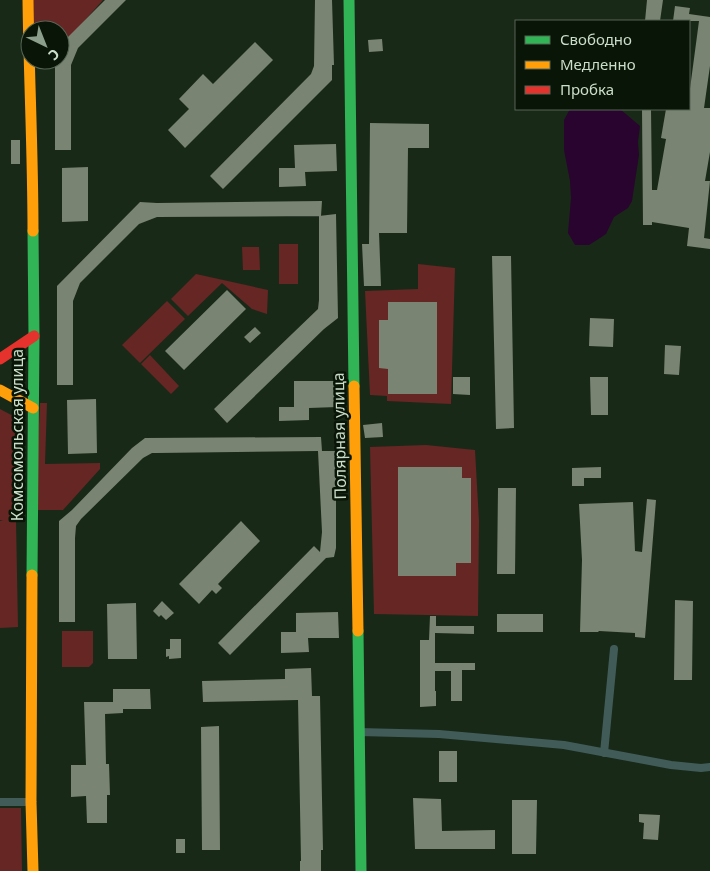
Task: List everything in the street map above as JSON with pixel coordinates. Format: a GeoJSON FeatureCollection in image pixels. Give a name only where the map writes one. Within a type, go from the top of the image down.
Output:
{"type":"FeatureCollection","features":[{"type":"Feature","properties":{"kind":"street","name":"Комсомольская улица"},"geometry":{"type":"LineString","coordinates":[[28,0],[33,164],[34,336],[32,871]]}},
{"type":"Feature","properties":{"kind":"street","name":"Полярная улица"},"geometry":{"type":"LineString","coordinates":[[350,0],[361,871]]}},
{"type":"Feature","properties":{"kind":"street"},"geometry":{"type":"LineString","coordinates":[[0,359],[34,336]]}},
{"type":"Feature","properties":{"kind":"street"},"geometry":{"type":"LineString","coordinates":[[0,390],[33,408]]}},
{"type":"Feature","properties":{"kind":"street"},"geometry":{"type":"LineString","coordinates":[[604,753],[614,649]]}},
{"type":"Feature","properties":{"kind":"street"},"geometry":{"type":"LineString","coordinates":[[359,732],[440,734],[564,745],[671,765],[700,768],[710,767]]}},
{"type":"Feature","properties":{"kind":"street"},"geometry":{"type":"LineString","coordinates":[[0,802],[31,802]]}},
{"type":"Feature","properties":{"kind":"shaded area"},"geometry":{"type":"Polygon","coordinates":[[[32,0],[103,0],[70,37],[70,20],[31,20],[32,0]]]}},
{"type":"Feature","properties":{"kind":"shaded area"},"geometry":{"type":"Polygon","coordinates":[[[569,110],[621,110],[640,126],[639,155],[632,201],[628,208],[614,217],[606,234],[589,245],[575,245],[568,233],[571,198],[564,150],[564,120],[569,110]]]}},
{"type":"Feature","properties":{"kind":"shaded area"},"geometry":{"type":"Polygon","coordinates":[[[279,244],[298,244],[298,284],[279,284],[279,244]]]}},
{"type":"Feature","properties":{"kind":"shaded area"},"geometry":{"type":"Polygon","coordinates":[[[242,247],[259,247],[260,270],[243,270],[242,247]]]}},
{"type":"Feature","properties":{"kind":"shaded area"},"geometry":{"type":"Polygon","coordinates":[[[418,264],[455,268],[451,404],[387,401],[387,396],[370,395],[365,291],[418,289],[418,264]]]}},
{"type":"Feature","properties":{"kind":"shaded area"},"geometry":{"type":"Polygon","coordinates":[[[196,274],[268,290],[267,314],[252,309],[222,283],[188,316],[171,299],[196,274]]]}},
{"type":"Feature","properties":{"kind":"shaded area"},"geometry":{"type":"Polygon","coordinates":[[[167,301],[185,319],[140,363],[122,345],[167,301]]]}},
{"type":"Feature","properties":{"kind":"shaded area"},"geometry":{"type":"Polygon","coordinates":[[[150,355],[179,386],[171,394],[141,364],[150,355]]]}},
{"type":"Feature","properties":{"kind":"shaded area"},"geometry":{"type":"Polygon","coordinates":[[[40,403],[47,403],[45,464],[100,463],[100,469],[63,510],[35,510],[40,403]]]}},
{"type":"Feature","properties":{"kind":"shaded area"},"geometry":{"type":"Polygon","coordinates":[[[0,409],[17,418],[18,627],[0,628],[0,521],[3,521],[0,520],[0,409]]]}},
{"type":"Feature","properties":{"kind":"shaded area"},"geometry":{"type":"Polygon","coordinates":[[[426,445],[475,450],[479,521],[478,616],[374,614],[370,447],[426,445]]]}},
{"type":"Feature","properties":{"kind":"shaded area"},"geometry":{"type":"Polygon","coordinates":[[[62,631],[93,631],[93,663],[89,667],[62,667],[62,631]]]}},
{"type":"Feature","properties":{"kind":"shaded area"},"geometry":{"type":"Polygon","coordinates":[[[0,808],[21,808],[22,871],[0,871],[0,808]]]}},
{"type":"Feature","properties":{"kind":"building"},"geometry":{"type":"Polygon","coordinates":[[[105,0],[126,0],[78,48],[71,65],[71,150],[55,150],[55,70],[70,70],[70,35],[105,0]]]}},
{"type":"Feature","properties":{"kind":"building"},"geometry":{"type":"Polygon","coordinates":[[[315,0],[332,0],[334,65],[332,65],[332,80],[223,189],[210,176],[311,74],[314,66],[315,0]]]}},
{"type":"Feature","properties":{"kind":"building"},"geometry":{"type":"Polygon","coordinates":[[[647,0],[663,0],[660,20],[645,20],[647,0]]]}},
{"type":"Feature","properties":{"kind":"building"},"geometry":{"type":"Polygon","coordinates":[[[675,6],[690,8],[689,14],[710,17],[710,66],[704,108],[710,108],[710,152],[705,181],[710,181],[704,238],[710,239],[710,249],[687,246],[689,228],[652,222],[652,225],[643,225],[642,110],[651,110],[652,190],[657,190],[666,139],[661,138],[666,110],[690,110],[690,88],[699,21],[673,20],[675,6]]]}},
{"type":"Feature","properties":{"kind":"building"},"geometry":{"type":"Polygon","coordinates":[[[382,39],[383,51],[369,52],[368,40],[382,39]]]}},
{"type":"Feature","properties":{"kind":"building"},"geometry":{"type":"Polygon","coordinates":[[[255,42],[273,60],[185,148],[168,130],[189,109],[179,99],[203,74],[213,84],[255,42]]]}},
{"type":"Feature","properties":{"kind":"building"},"geometry":{"type":"Polygon","coordinates":[[[370,123],[429,124],[429,148],[408,148],[407,233],[379,233],[381,286],[364,286],[362,244],[369,244],[370,123]]]}},
{"type":"Feature","properties":{"kind":"building"},"geometry":{"type":"Polygon","coordinates":[[[11,140],[20,140],[20,164],[11,164],[11,140]]]}},
{"type":"Feature","properties":{"kind":"building"},"geometry":{"type":"Polygon","coordinates":[[[336,144],[337,171],[305,172],[306,186],[279,187],[279,168],[295,168],[294,145],[336,144]]]}},
{"type":"Feature","properties":{"kind":"building"},"geometry":{"type":"Polygon","coordinates":[[[88,167],[88,221],[62,222],[62,168],[88,167]]]}},
{"type":"Feature","properties":{"kind":"building"},"geometry":{"type":"Polygon","coordinates":[[[322,201],[321,216],[157,217],[139,224],[80,283],[73,301],[73,385],[57,385],[57,286],[140,202],[322,201]]]}},
{"type":"Feature","properties":{"kind":"building"},"geometry":{"type":"Polygon","coordinates":[[[336,214],[338,318],[324,329],[227,423],[214,409],[318,309],[319,216],[336,214]]]}},
{"type":"Feature","properties":{"kind":"building"},"geometry":{"type":"Polygon","coordinates":[[[492,256],[511,256],[514,428],[496,429],[492,256]]]}},
{"type":"Feature","properties":{"kind":"building"},"geometry":{"type":"Polygon","coordinates":[[[227,290],[246,309],[184,370],[165,351],[227,290]]]}},
{"type":"Feature","properties":{"kind":"building"},"geometry":{"type":"Polygon","coordinates":[[[388,302],[437,302],[437,394],[388,394],[388,369],[379,368],[379,320],[388,320],[388,302]]]}},
{"type":"Feature","properties":{"kind":"building"},"geometry":{"type":"Polygon","coordinates":[[[590,318],[614,319],[613,347],[589,346],[590,318]]]}},
{"type":"Feature","properties":{"kind":"building"},"geometry":{"type":"Polygon","coordinates":[[[255,327],[261,333],[250,343],[244,337],[255,327]]]}},
{"type":"Feature","properties":{"kind":"building"},"geometry":{"type":"Polygon","coordinates":[[[665,345],[681,346],[679,375],[664,374],[665,345]]]}},
{"type":"Feature","properties":{"kind":"building"},"geometry":{"type":"Polygon","coordinates":[[[453,377],[470,377],[470,395],[453,394],[453,377]]]}},
{"type":"Feature","properties":{"kind":"building"},"geometry":{"type":"Polygon","coordinates":[[[590,377],[608,377],[608,415],[591,415],[590,377]]]}},
{"type":"Feature","properties":{"kind":"building"},"geometry":{"type":"Polygon","coordinates":[[[294,381],[336,381],[337,407],[309,408],[309,420],[279,421],[279,407],[294,407],[294,381]]]}},
{"type":"Feature","properties":{"kind":"building"},"geometry":{"type":"Polygon","coordinates":[[[96,399],[97,453],[68,454],[67,400],[96,399]]]}},
{"type":"Feature","properties":{"kind":"building"},"geometry":{"type":"Polygon","coordinates":[[[382,423],[383,437],[365,438],[363,425],[382,423]]]}},
{"type":"Feature","properties":{"kind":"building"},"geometry":{"type":"Polygon","coordinates":[[[321,437],[322,451],[336,451],[336,548],[334,557],[326,558],[230,655],[218,643],[314,546],[320,552],[322,532],[318,451],[152,453],[143,458],[76,526],[75,622],[59,622],[59,521],[132,448],[145,438],[321,437]]]}},
{"type":"Feature","properties":{"kind":"building"},"geometry":{"type":"Polygon","coordinates":[[[398,467],[462,467],[462,478],[471,478],[471,563],[456,563],[456,576],[398,576],[398,467]]]}},
{"type":"Feature","properties":{"kind":"building"},"geometry":{"type":"Polygon","coordinates":[[[601,467],[601,478],[584,478],[584,486],[572,486],[572,468],[601,467]]]}},
{"type":"Feature","properties":{"kind":"building"},"geometry":{"type":"Polygon","coordinates":[[[498,488],[516,488],[515,574],[497,574],[498,488]]]}},
{"type":"Feature","properties":{"kind":"building"},"geometry":{"type":"Polygon","coordinates":[[[647,499],[656,500],[645,638],[635,637],[635,633],[580,632],[582,560],[579,504],[633,502],[635,551],[642,552],[647,499]]]}},
{"type":"Feature","properties":{"kind":"building"},"geometry":{"type":"Polygon","coordinates":[[[241,521],[260,541],[218,584],[222,588],[216,594],[212,590],[199,604],[179,584],[241,521]]]}},
{"type":"Feature","properties":{"kind":"building"},"geometry":{"type":"Polygon","coordinates":[[[675,600],[693,601],[692,680],[674,680],[675,600]]]}},
{"type":"Feature","properties":{"kind":"building"},"geometry":{"type":"Polygon","coordinates":[[[162,601],[174,613],[166,620],[161,615],[159,617],[153,611],[162,601]]]}},
{"type":"Feature","properties":{"kind":"building"},"geometry":{"type":"Polygon","coordinates":[[[136,603],[137,659],[108,659],[107,604],[136,603]]]}},
{"type":"Feature","properties":{"kind":"building"},"geometry":{"type":"Polygon","coordinates":[[[338,612],[339,638],[308,638],[309,652],[281,653],[281,632],[296,632],[296,613],[338,612]]]}},
{"type":"Feature","properties":{"kind":"building"},"geometry":{"type":"Polygon","coordinates":[[[497,614],[543,614],[543,632],[497,632],[497,614]]]}},
{"type":"Feature","properties":{"kind":"building"},"geometry":{"type":"Polygon","coordinates":[[[430,616],[436,616],[436,626],[474,626],[474,634],[435,633],[435,663],[475,663],[475,670],[462,670],[462,701],[451,701],[451,671],[435,671],[436,706],[420,707],[420,640],[429,640],[430,616]]]}},
{"type":"Feature","properties":{"kind":"building"},"geometry":{"type":"Polygon","coordinates":[[[170,639],[181,639],[181,658],[169,659],[169,656],[166,657],[166,649],[170,649],[170,639]]]}},
{"type":"Feature","properties":{"kind":"building"},"geometry":{"type":"Polygon","coordinates":[[[311,668],[312,696],[320,696],[323,850],[321,850],[321,871],[300,871],[298,700],[203,702],[202,681],[285,679],[285,669],[311,668]]]}},
{"type":"Feature","properties":{"kind":"building"},"geometry":{"type":"Polygon","coordinates":[[[113,689],[150,689],[151,709],[123,709],[123,713],[105,714],[106,764],[109,764],[110,795],[107,795],[107,823],[87,823],[86,796],[71,797],[71,765],[86,765],[84,702],[113,702],[113,689]]]}},
{"type":"Feature","properties":{"kind":"building"},"geometry":{"type":"Polygon","coordinates":[[[219,726],[220,850],[202,850],[201,727],[219,726]]]}},
{"type":"Feature","properties":{"kind":"building"},"geometry":{"type":"Polygon","coordinates":[[[439,751],[457,751],[457,782],[439,782],[439,751]]]}},
{"type":"Feature","properties":{"kind":"building"},"geometry":{"type":"Polygon","coordinates":[[[413,798],[441,799],[442,831],[495,830],[495,849],[415,849],[413,798]]]}},
{"type":"Feature","properties":{"kind":"building"},"geometry":{"type":"Polygon","coordinates":[[[512,800],[537,800],[536,854],[512,854],[512,800]]]}},
{"type":"Feature","properties":{"kind":"building"},"geometry":{"type":"Polygon","coordinates":[[[639,814],[660,815],[658,840],[643,839],[644,823],[639,822],[639,814]]]}},
{"type":"Feature","properties":{"kind":"building"},"geometry":{"type":"Polygon","coordinates":[[[176,839],[185,839],[185,853],[176,853],[176,839]]]}},
{"type":"Feature","properties":{"kind":"traffic: fast"},"geometry":{"type":"LineString","coordinates":[[349,0],[354,386]]}},
{"type":"Feature","properties":{"kind":"traffic: fast"},"geometry":{"type":"LineString","coordinates":[[32,575],[33,231]]}},
{"type":"Feature","properties":{"kind":"traffic: fast"},"geometry":{"type":"LineString","coordinates":[[358,631],[361,871]]}},
{"type":"Feature","properties":{"kind":"traffic: slow"},"geometry":{"type":"LineString","coordinates":[[28,0],[33,231]]}},
{"type":"Feature","properties":{"kind":"traffic: slow"},"geometry":{"type":"LineString","coordinates":[[354,386],[358,631]]}},
{"type":"Feature","properties":{"kind":"traffic: slow"},"geometry":{"type":"LineString","coordinates":[[0,390],[33,408]]}},
{"type":"Feature","properties":{"kind":"traffic: slow"},"geometry":{"type":"LineString","coordinates":[[32,575],[31,802],[33,871]]}},
{"type":"Feature","properties":{"kind":"traffic: jam"},"geometry":{"type":"LineString","coordinates":[[0,359],[34,336]]}}]}
